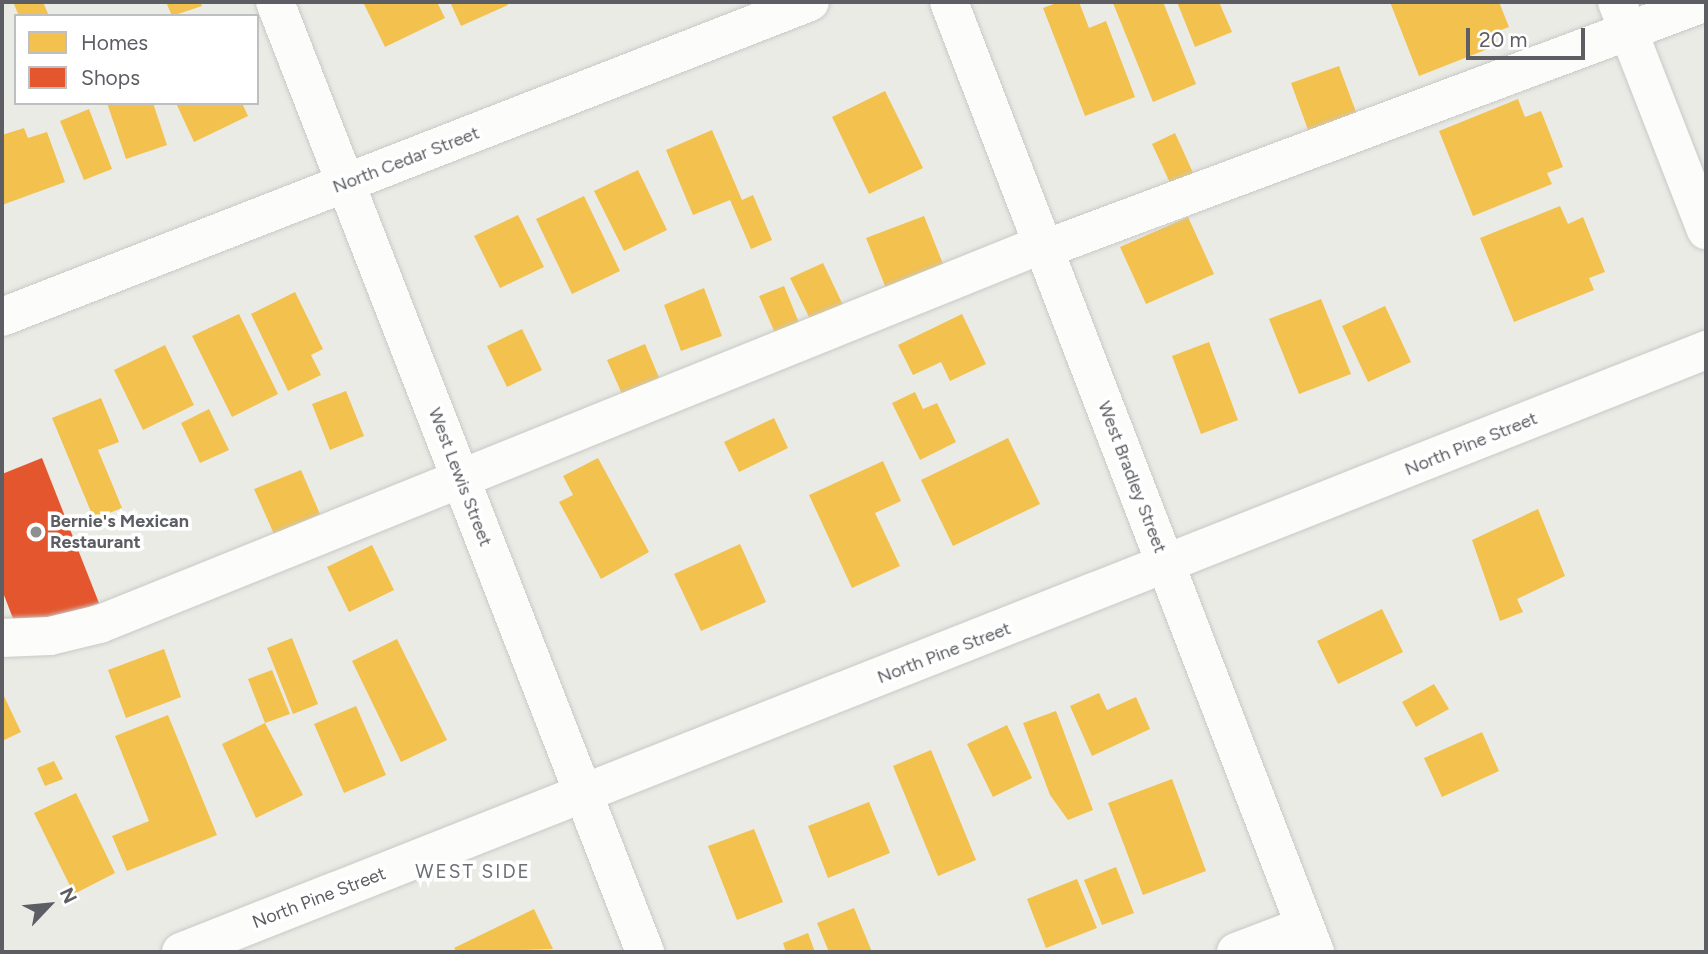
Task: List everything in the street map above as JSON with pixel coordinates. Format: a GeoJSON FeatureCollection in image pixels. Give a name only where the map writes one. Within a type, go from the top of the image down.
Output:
{"type":"FeatureCollection","features":[{"type":"Feature","properties":{"kind":"street","name":"West Lewis Street"},"geometry":{"type":"LineString","coordinates":[[275,2],[645,952]]}},
{"type":"Feature","properties":{"kind":"street","name":"North Cedar Street"},"geometry":{"type":"LineString","coordinates":[[2,317],[810,2]]}},
{"type":"Feature","properties":{"kind":"street","name":"West Bradley Street"},"geometry":{"type":"LineString","coordinates":[[949,2],[1309,939]]}},
{"type":"Feature","properties":{"kind":"street"},"geometry":{"type":"LineString","coordinates":[[2,638],[50,636],[100,624],[1043,244],[1050,247],[1623,17],[1706,2]]}},
{"type":"Feature","properties":{"kind":"street"},"geometry":{"type":"LineString","coordinates":[[1623,17],[1706,230]]}},
{"type":"Feature","properties":{"kind":"street","name":"North Pine Street"},"geometry":{"type":"LineString","coordinates":[[181,952],[1167,566],[1706,349]]}},
{"type":"Feature","properties":{"kind":"street"},"geometry":{"type":"LineString","coordinates":[[1236,952],[1309,939]]}},
{"type":"Feature","properties":{"kind":"building: Homes"},"geometry":{"type":"Polygon","coordinates":[[[13,2],[43,2],[48,14],[18,14],[13,2]]]}},
{"type":"Feature","properties":{"kind":"building: Homes"},"geometry":{"type":"Polygon","coordinates":[[[166,2],[200,2],[202,6],[178,14],[171,14],[166,2]]]}},
{"type":"Feature","properties":{"kind":"building: Homes"},"geometry":{"type":"Polygon","coordinates":[[[363,2],[437,2],[445,18],[385,47],[363,2]]]}},
{"type":"Feature","properties":{"kind":"building: Homes"},"geometry":{"type":"Polygon","coordinates":[[[450,2],[506,2],[508,5],[461,26],[450,2]]]}},
{"type":"Feature","properties":{"kind":"building: Homes"},"geometry":{"type":"Polygon","coordinates":[[[1059,2],[1079,2],[1089,28],[1106,21],[1135,97],[1085,116],[1043,8],[1059,2]]]}},
{"type":"Feature","properties":{"kind":"building: Homes"},"geometry":{"type":"Polygon","coordinates":[[[1163,2],[1196,84],[1153,102],[1113,3],[1163,2]]]}},
{"type":"Feature","properties":{"kind":"building: Homes"},"geometry":{"type":"Polygon","coordinates":[[[1177,2],[1219,2],[1232,32],[1195,47],[1177,2]]]}},
{"type":"Feature","properties":{"kind":"building: Homes"},"geometry":{"type":"Polygon","coordinates":[[[1390,2],[1499,2],[1509,27],[1493,33],[1498,45],[1419,76],[1390,2]]]}},
{"type":"Feature","properties":{"kind":"building: Homes"},"geometry":{"type":"Polygon","coordinates":[[[1339,66],[1359,120],[1311,138],[1291,83],[1339,66]]]}},
{"type":"Feature","properties":{"kind":"building: Homes"},"geometry":{"type":"Polygon","coordinates":[[[885,91],[923,168],[869,194],[832,117],[885,91]]]}},
{"type":"Feature","properties":{"kind":"building: Homes"},"geometry":{"type":"Polygon","coordinates":[[[1518,99],[1525,117],[1541,111],[1563,167],[1547,173],[1552,184],[1473,216],[1439,131],[1518,99]]]}},
{"type":"Feature","properties":{"kind":"building: Homes"},"geometry":{"type":"Polygon","coordinates":[[[108,105],[154,105],[167,145],[126,159],[108,105]]]}},
{"type":"Feature","properties":{"kind":"building: Homes"},"geometry":{"type":"Polygon","coordinates":[[[177,105],[243,105],[248,116],[194,142],[177,105]]]}},
{"type":"Feature","properties":{"kind":"building: Homes"},"geometry":{"type":"Polygon","coordinates":[[[89,109],[112,169],[84,180],[60,121],[89,109]]]}},
{"type":"Feature","properties":{"kind":"building: Homes"},"geometry":{"type":"Polygon","coordinates":[[[24,128],[28,138],[47,132],[65,182],[2,205],[2,135],[24,128]]]}},
{"type":"Feature","properties":{"kind":"building: Homes"},"geometry":{"type":"Polygon","coordinates":[[[712,130],[742,200],[753,195],[772,240],[751,249],[730,200],[693,215],[666,150],[712,130]]]}},
{"type":"Feature","properties":{"kind":"building: Homes"},"geometry":{"type":"Polygon","coordinates":[[[1175,133],[1194,175],[1171,185],[1152,144],[1175,133]]]}},
{"type":"Feature","properties":{"kind":"building: Homes"},"geometry":{"type":"Polygon","coordinates":[[[638,170],[667,230],[624,251],[594,191],[638,170]]]}},
{"type":"Feature","properties":{"kind":"building: Homes"},"geometry":{"type":"Polygon","coordinates":[[[584,196],[620,271],[572,294],[536,219],[584,196]]]}},
{"type":"Feature","properties":{"kind":"building: Homes"},"geometry":{"type":"Polygon","coordinates":[[[1560,206],[1568,224],[1583,217],[1605,272],[1589,278],[1594,290],[1514,322],[1480,238],[1560,206]]]}},
{"type":"Feature","properties":{"kind":"building: Homes"},"geometry":{"type":"Polygon","coordinates":[[[518,215],[544,267],[500,288],[474,236],[518,215]]]}},
{"type":"Feature","properties":{"kind":"building: Homes"},"geometry":{"type":"Polygon","coordinates":[[[924,216],[949,279],[891,301],[866,238],[924,216]]]}},
{"type":"Feature","properties":{"kind":"building: Homes"},"geometry":{"type":"Polygon","coordinates":[[[1188,217],[1214,274],[1146,304],[1120,247],[1188,217]]]}},
{"type":"Feature","properties":{"kind":"building: Homes"},"geometry":{"type":"Polygon","coordinates":[[[823,263],[843,305],[811,321],[790,278],[823,263]]]}},
{"type":"Feature","properties":{"kind":"building: Homes"},"geometry":{"type":"Polygon","coordinates":[[[784,286],[802,330],[778,340],[759,296],[784,286]]]}},
{"type":"Feature","properties":{"kind":"building: Homes"},"geometry":{"type":"Polygon","coordinates":[[[704,288],[722,336],[681,351],[664,305],[704,288]]]}},
{"type":"Feature","properties":{"kind":"building: Homes"},"geometry":{"type":"Polygon","coordinates":[[[295,292],[323,349],[311,355],[321,375],[288,391],[251,314],[295,292]]]}},
{"type":"Feature","properties":{"kind":"building: Homes"},"geometry":{"type":"Polygon","coordinates":[[[1321,299],[1351,374],[1299,394],[1269,319],[1321,299]]]}},
{"type":"Feature","properties":{"kind":"building: Homes"},"geometry":{"type":"Polygon","coordinates":[[[1385,306],[1411,362],[1368,382],[1342,326],[1385,306]]]}},
{"type":"Feature","properties":{"kind":"building: Homes"},"geometry":{"type":"Polygon","coordinates":[[[239,314],[278,394],[232,417],[192,336],[239,314]]]}},
{"type":"Feature","properties":{"kind":"building: Homes"},"geometry":{"type":"Polygon","coordinates":[[[962,314],[986,364],[950,381],[941,362],[913,375],[898,345],[962,314]]]}},
{"type":"Feature","properties":{"kind":"building: Homes"},"geometry":{"type":"Polygon","coordinates":[[[522,329],[542,370],[507,387],[487,346],[522,329]]]}},
{"type":"Feature","properties":{"kind":"building: Homes"},"geometry":{"type":"Polygon","coordinates":[[[1209,342],[1238,420],[1201,434],[1172,356],[1209,342]]]}},
{"type":"Feature","properties":{"kind":"building: Homes"},"geometry":{"type":"Polygon","coordinates":[[[645,344],[663,387],[626,403],[607,360],[645,344]]]}},
{"type":"Feature","properties":{"kind":"building: Homes"},"geometry":{"type":"Polygon","coordinates":[[[165,345],[194,405],[143,430],[114,370],[165,345]]]}},
{"type":"Feature","properties":{"kind":"building: Homes"},"geometry":{"type":"Polygon","coordinates":[[[346,391],[364,436],[330,450],[312,404],[346,391]]]}},
{"type":"Feature","properties":{"kind":"building: Homes"},"geometry":{"type":"Polygon","coordinates":[[[915,392],[923,409],[937,403],[956,442],[920,460],[892,403],[915,392]]]}},
{"type":"Feature","properties":{"kind":"building: Homes"},"geometry":{"type":"Polygon","coordinates":[[[101,398],[119,442],[98,450],[122,508],[94,519],[52,418],[101,398]]]}},
{"type":"Feature","properties":{"kind":"building: Homes"},"geometry":{"type":"Polygon","coordinates":[[[209,409],[229,450],[200,463],[181,423],[209,409]]]}},
{"type":"Feature","properties":{"kind":"building: Homes"},"geometry":{"type":"Polygon","coordinates":[[[774,418],[788,448],[739,472],[724,442],[774,418]]]}},
{"type":"Feature","properties":{"kind":"building: Homes"},"geometry":{"type":"Polygon","coordinates":[[[1008,438],[1040,504],[953,546],[921,480],[1008,438]]]}},
{"type":"Feature","properties":{"kind":"building: Homes"},"geometry":{"type":"Polygon","coordinates":[[[598,458],[649,552],[601,579],[559,502],[573,495],[563,476],[598,458]]]}},
{"type":"Feature","properties":{"kind":"building: Homes"},"geometry":{"type":"Polygon","coordinates":[[[883,461],[901,501],[875,513],[900,566],[852,588],[809,495],[883,461]]]}},
{"type":"Feature","properties":{"kind":"building: Homes"},"geometry":{"type":"Polygon","coordinates":[[[301,470],[320,514],[274,534],[254,489],[301,470]]]}},
{"type":"Feature","properties":{"kind":"building: Homes"},"geometry":{"type":"Polygon","coordinates":[[[1538,509],[1565,576],[1517,599],[1523,612],[1500,621],[1472,540],[1538,509]]]}},
{"type":"Feature","properties":{"kind":"building: Homes"},"geometry":{"type":"Polygon","coordinates":[[[740,544],[766,602],[701,631],[674,574],[740,544]]]}},
{"type":"Feature","properties":{"kind":"building: Homes"},"geometry":{"type":"Polygon","coordinates":[[[372,545],[394,590],[349,612],[327,567],[372,545]]]}},
{"type":"Feature","properties":{"kind":"building: Homes"},"geometry":{"type":"Polygon","coordinates":[[[1382,609],[1403,652],[1338,684],[1317,641],[1382,609]]]}},
{"type":"Feature","properties":{"kind":"building: Homes"},"geometry":{"type":"Polygon","coordinates":[[[292,638],[318,704],[293,714],[267,648],[292,638]]]}},
{"type":"Feature","properties":{"kind":"building: Homes"},"geometry":{"type":"Polygon","coordinates":[[[397,639],[447,740],[401,762],[352,661],[397,639]]]}},
{"type":"Feature","properties":{"kind":"building: Homes"},"geometry":{"type":"Polygon","coordinates":[[[164,649],[181,697],[126,718],[108,670],[164,649]]]}},
{"type":"Feature","properties":{"kind":"building: Homes"},"geometry":{"type":"Polygon","coordinates":[[[272,670],[290,714],[265,723],[248,679],[272,670]]]}},
{"type":"Feature","properties":{"kind":"building: Homes"},"geometry":{"type":"Polygon","coordinates":[[[1434,684],[1449,709],[1416,727],[1402,702],[1434,684]]]}},
{"type":"Feature","properties":{"kind":"building: Homes"},"geometry":{"type":"Polygon","coordinates":[[[2,692],[21,732],[2,741],[2,692]]]}},
{"type":"Feature","properties":{"kind":"building: Homes"},"geometry":{"type":"Polygon","coordinates":[[[1099,693],[1107,710],[1136,697],[1150,729],[1092,756],[1070,706],[1099,693]]]}},
{"type":"Feature","properties":{"kind":"building: Homes"},"geometry":{"type":"Polygon","coordinates":[[[356,706],[386,775],[344,793],[314,724],[356,706]]]}},
{"type":"Feature","properties":{"kind":"building: Homes"},"geometry":{"type":"Polygon","coordinates":[[[1056,711],[1093,810],[1068,820],[1050,795],[1023,723],[1056,711]]]}},
{"type":"Feature","properties":{"kind":"building: Homes"},"geometry":{"type":"Polygon","coordinates":[[[168,715],[217,835],[127,871],[112,836],[149,821],[115,736],[168,715]]]}},
{"type":"Feature","properties":{"kind":"building: Homes"},"geometry":{"type":"Polygon","coordinates":[[[265,723],[303,795],[256,818],[222,744],[265,723]]]}},
{"type":"Feature","properties":{"kind":"building: Homes"},"geometry":{"type":"Polygon","coordinates":[[[1007,725],[1032,778],[993,797],[967,744],[1007,725]]]}},
{"type":"Feature","properties":{"kind":"building: Homes"},"geometry":{"type":"Polygon","coordinates":[[[1482,732],[1499,771],[1442,797],[1424,758],[1482,732]]]}},
{"type":"Feature","properties":{"kind":"building: Homes"},"geometry":{"type":"Polygon","coordinates":[[[931,750],[976,860],[938,876],[893,766],[931,750]]]}},
{"type":"Feature","properties":{"kind":"building: Homes"},"geometry":{"type":"Polygon","coordinates":[[[54,761],[63,779],[45,786],[37,768],[54,761]]]}},
{"type":"Feature","properties":{"kind":"building: Homes"},"geometry":{"type":"Polygon","coordinates":[[[1172,779],[1206,871],[1143,895],[1108,803],[1172,779]]]}},
{"type":"Feature","properties":{"kind":"building: Homes"},"geometry":{"type":"Polygon","coordinates":[[[76,793],[115,873],[74,894],[34,813],[76,793]]]}},
{"type":"Feature","properties":{"kind":"building: Homes"},"geometry":{"type":"Polygon","coordinates":[[[869,802],[890,853],[828,878],[808,826],[869,802]]]}},
{"type":"Feature","properties":{"kind":"building: Homes"},"geometry":{"type":"Polygon","coordinates":[[[754,829],[783,902],[737,920],[708,846],[754,829]]]}},
{"type":"Feature","properties":{"kind":"building: Homes"},"geometry":{"type":"Polygon","coordinates":[[[1116,867],[1134,913],[1102,925],[1084,880],[1116,867]]]}},
{"type":"Feature","properties":{"kind":"building: Homes"},"geometry":{"type":"Polygon","coordinates":[[[1077,879],[1097,928],[1046,948],[1027,899],[1077,879]]]}},
{"type":"Feature","properties":{"kind":"building: Homes"},"geometry":{"type":"Polygon","coordinates":[[[854,908],[872,952],[829,952],[817,923],[854,908]]]}},
{"type":"Feature","properties":{"kind":"building: Homes"},"geometry":{"type":"Polygon","coordinates":[[[534,909],[553,949],[457,952],[454,948],[534,909]]]}},
{"type":"Feature","properties":{"kind":"building: Homes"},"geometry":{"type":"Polygon","coordinates":[[[808,933],[815,952],[786,952],[783,943],[808,933]]]}},
{"type":"Feature","properties":{"kind":"building: Shops","name":"Bernie's Mexican Restaurant"},"geometry":{"type":"Polygon","coordinates":[[[42,458],[99,603],[19,634],[2,590],[2,474],[42,458]]]}},
{"type":"Feature","properties":{"kind":"place","name":"Bernie's Mexican Restaurant"},"geometry":{"type":"Point","coordinates":[36,532]}},
{"type":"Feature","properties":{"kind":"district","name":"WEST SIDE"},"geometry":{"type":"Point","coordinates":[473,872]}}]}
